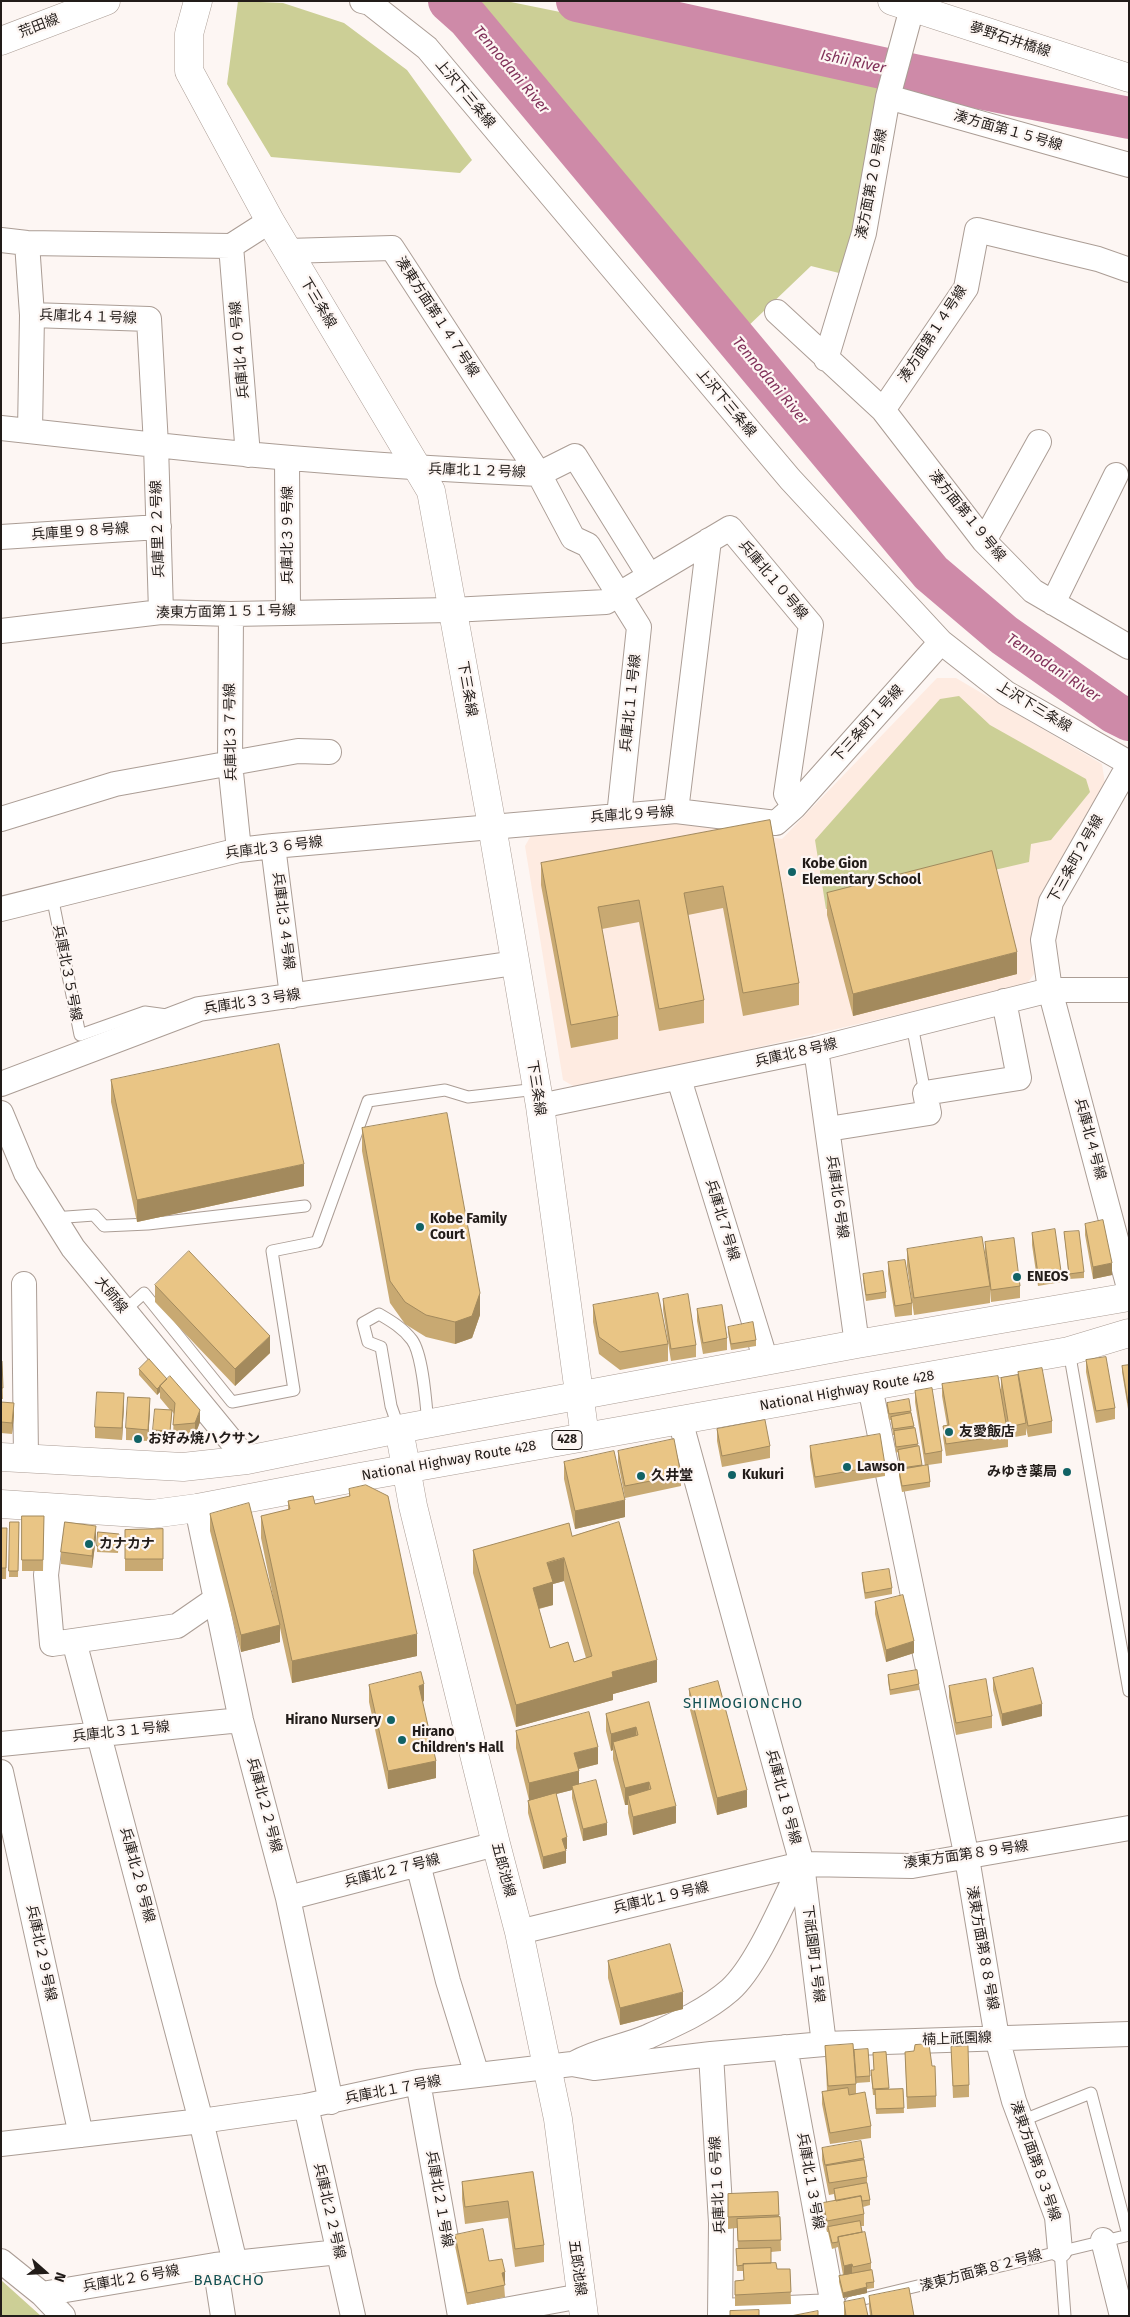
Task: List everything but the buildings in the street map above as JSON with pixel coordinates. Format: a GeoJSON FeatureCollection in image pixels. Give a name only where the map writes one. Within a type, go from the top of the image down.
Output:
{"type":"FeatureCollection","features":[{"type":"Feature","properties":{"kind":"main road","name":"荒田線"},"geometry":{"type":"LineString","coordinates":[[1,41],[106,1]]}},
{"type":"Feature","properties":{"kind":"main road","name":"下三条線"},"geometry":{"type":"LineString","coordinates":[[198,1],[189,34],[189,70],[287,251],[430,491],[492,826],[538,1098],[585,1437]]}},
{"type":"Feature","properties":{"kind":"main road","name":"夢野石井橋線"},"geometry":{"type":"LineString","coordinates":[[902,5],[1129,78]]}},
{"type":"Feature","properties":{"kind":"main road"},"geometry":{"type":"LineString","coordinates":[[14,1458],[183,1467],[247,1460],[399,1429],[857,1344],[1129,1297]]}},
{"type":"Feature","properties":{"kind":"main road","name":"National Highway Route 428"},"geometry":{"type":"LineString","coordinates":[[1,1504],[152,1514],[197,1508],[1069,1351],[1129,1333]]}},
{"type":"Feature","properties":{"kind":"main road","name":"五郎池線"},"geometry":{"type":"LineString","coordinates":[[399,1429],[413,1506],[496,1844],[519,1932],[559,2066],[558,2119],[582,2306]]}},
{"type":"Feature","properties":{"kind":"street","name":"上沢下三条線"},"geometry":{"type":"LineString","coordinates":[[362,1],[370,3],[427,48],[785,473],[941,642],[1006,693],[1129,764]]}},
{"type":"Feature","properties":{"kind":"street","name":"湊方面第２０号線"},"geometry":{"type":"LineString","coordinates":[[826,359],[864,232],[902,5]]}},
{"type":"Feature","properties":{"kind":"street","name":"湊方面第１５号線"},"geometry":{"type":"LineString","coordinates":[[888,97],[1129,165]]}},
{"type":"Feature","properties":{"kind":"street"},"geometry":{"type":"LineString","coordinates":[[1,240],[27,243],[231,246],[270,221]]}},
{"type":"Feature","properties":{"kind":"street","name":"湊方面第１４号線"},"geometry":{"type":"LineString","coordinates":[[883,410],[966,288],[977,230],[1098,259],[1129,270]]}},
{"type":"Feature","properties":{"kind":"street","name":"兵庫北４１号線"},"geometry":{"type":"LineString","coordinates":[[27,243],[32,315],[150,319],[156,445]]}},
{"type":"Feature","properties":{"kind":"street","name":"兵庫北４０号線"},"geometry":{"type":"LineString","coordinates":[[231,246],[248,455]]}},
{"type":"Feature","properties":{"kind":"street","name":"湊東方面第１４７号線"},"geometry":{"type":"LineString","coordinates":[[287,251],[392,248],[539,474]]}},
{"type":"Feature","properties":{"kind":"street","name":"湊方面第１９号線"},"geometry":{"type":"LineString","coordinates":[[777,312],[883,410],[984,540],[1032,591],[1129,647]]}},
{"type":"Feature","properties":{"kind":"street"},"geometry":{"type":"LineString","coordinates":[[30,432],[32,315]]}},
{"type":"Feature","properties":{"kind":"street"},"geometry":{"type":"LineString","coordinates":[[1,428],[287,459],[416,469]]}},
{"type":"Feature","properties":{"kind":"street"},"geometry":{"type":"LineString","coordinates":[[984,540],[1039,442]]}},
{"type":"Feature","properties":{"kind":"street","name":"兵庫里２２号線"},"geometry":{"type":"LineString","coordinates":[[156,445],[161,612]]}},
{"type":"Feature","properties":{"kind":"street"},"geometry":{"type":"LineString","coordinates":[[539,474],[575,456],[649,575]]}},
{"type":"Feature","properties":{"kind":"street","name":"兵庫北３９号線"},"geometry":{"type":"LineString","coordinates":[[287,459],[288,612]]}},
{"type":"Feature","properties":{"kind":"street","name":"兵庫北１２号線"},"geometry":{"type":"LineString","coordinates":[[416,469],[539,474],[573,538],[588,545],[620,595]]}},
{"type":"Feature","properties":{"kind":"street"},"geometry":{"type":"LineString","coordinates":[[1053,603],[1116,475]]}},
{"type":"Feature","properties":{"kind":"street","name":"兵庫里９８号線"},"geometry":{"type":"LineString","coordinates":[[1,537],[159,527]]}},
{"type":"Feature","properties":{"kind":"street","name":"兵庫北１０号線"},"geometry":{"type":"LineString","coordinates":[[452,610],[606,602],[730,528],[812,625],[786,794],[794,807]]}},
{"type":"Feature","properties":{"kind":"street"},"geometry":{"type":"LineString","coordinates":[[676,811],[709,540]]}},
{"type":"Feature","properties":{"kind":"street","name":"兵庫北１１号線"},"geometry":{"type":"LineString","coordinates":[[619,816],[640,627],[620,595]]}},
{"type":"Feature","properties":{"kind":"street","name":"湊東方面第１５１号線"},"geometry":{"type":"LineString","coordinates":[[1,631],[161,612],[231,614],[452,610]]}},
{"type":"Feature","properties":{"kind":"street","name":"兵庫北３７号線"},"geometry":{"type":"LineString","coordinates":[[231,614],[230,764],[239,850]]}},
{"type":"Feature","properties":{"kind":"street","name":"下三条町１号線"},"geometry":{"type":"LineString","coordinates":[[794,807],[941,642]]}},
{"type":"Feature","properties":{"kind":"street"},"geometry":{"type":"LineString","coordinates":[[1,819],[115,784],[298,751],[329,752]]}},
{"type":"Feature","properties":{"kind":"street","name":"下三条町２号線"},"geometry":{"type":"LineString","coordinates":[[1050,990],[1043,940],[1051,902],[1129,764]]}},
{"type":"Feature","properties":{"kind":"street","name":"兵庫北９号線"},"geometry":{"type":"LineString","coordinates":[[492,826],[676,811],[776,823],[794,807]]}},
{"type":"Feature","properties":{"kind":"street","name":"兵庫北３６号線"},"geometry":{"type":"LineString","coordinates":[[1,909],[239,850],[492,826]]}},
{"type":"Feature","properties":{"kind":"street","name":"兵庫北３４号線"},"geometry":{"type":"LineString","coordinates":[[273,846],[292,996]]}},
{"type":"Feature","properties":{"kind":"street","name":"兵庫北３３号線"},"geometry":{"type":"LineString","coordinates":[[1,1084],[199,1009],[515,963]]}},
{"type":"Feature","properties":{"kind":"street","name":"兵庫北８号線"},"geometry":{"type":"LineString","coordinates":[[538,1098],[679,1079],[816,1049],[1050,990],[1129,990]]}},
{"type":"Feature","properties":{"kind":"street","name":"兵庫北４号線"},"geometry":{"type":"LineString","coordinates":[[1050,990],[1129,1288]]}},
{"type":"Feature","properties":{"kind":"street"},"geometry":{"type":"LineString","coordinates":[[828,1129],[929,1113],[925,1094],[1019,1078],[1004,1001]]}},
{"type":"Feature","properties":{"kind":"street","name":"兵庫北６号線"},"geometry":{"type":"LineString","coordinates":[[816,1049],[857,1344]]}},
{"type":"Feature","properties":{"kind":"street","name":"兵庫北７号線"},"geometry":{"type":"LineString","coordinates":[[679,1079],[766,1361]]}},
{"type":"Feature","properties":{"kind":"street","name":"大師線"},"geometry":{"type":"LineString","coordinates":[[1,1113],[26,1173],[73,1248],[247,1460]]}},
{"type":"Feature","properties":{"kind":"street"},"geometry":{"type":"LineString","coordinates":[[14,1458],[24,1284]]}},
{"type":"Feature","properties":{"kind":"street","name":"湊東方面第８８号線"},"geometry":{"type":"LineString","coordinates":[[870,1387],[967,1858],[997,2038]]}},
{"type":"Feature","properties":{"kind":"street","name":"兵庫北１８号線"},"geometry":{"type":"LineString","coordinates":[[680,1420],[802,1864]]}},
{"type":"Feature","properties":{"kind":"street","name":"兵庫北２２号線"},"geometry":{"type":"LineString","coordinates":[[197,1508],[241,1720],[288,1898],[331,2102]]}},
{"type":"Feature","properties":{"kind":"street"},"geometry":{"type":"LineString","coordinates":[[54,1509],[46,1575],[52,1644],[177,1626],[216,1599]]}},
{"type":"Feature","properties":{"kind":"street","name":"兵庫北２８号線"},"geometry":{"type":"LineString","coordinates":[[74,1641],[201,2121],[225,2264],[223,2316]]}},
{"type":"Feature","properties":{"kind":"street","name":"兵庫北３１号線"},"geometry":{"type":"LineString","coordinates":[[1,1744],[241,1720]]}},
{"type":"Feature","properties":{"kind":"street","name":"兵庫北２９号線"},"geometry":{"type":"LineString","coordinates":[[1,1772],[9,1844],[81,2135]]}},
{"type":"Feature","properties":{"kind":"street","name":"湊東方面第８９号線"},"geometry":{"type":"LineString","coordinates":[[802,1864],[912,1866],[967,1858],[1129,1828]]}},
{"type":"Feature","properties":{"kind":"street","name":"兵庫北２７号線"},"geometry":{"type":"LineString","coordinates":[[288,1898],[496,1844]]}},
{"type":"Feature","properties":{"kind":"street"},"geometry":{"type":"LineString","coordinates":[[418,1864],[448,1981],[478,2075]]}},
{"type":"Feature","properties":{"kind":"street"},"geometry":{"type":"LineString","coordinates":[[559,2066],[593,2053],[634,2042],[703,2010],[730,1990],[752,1962],[802,1864]]}},
{"type":"Feature","properties":{"kind":"street","name":"兵庫北１９号線"},"geometry":{"type":"LineString","coordinates":[[519,1932],[802,1864]]}},
{"type":"Feature","properties":{"kind":"street","name":"下祇園町１号線"},"geometry":{"type":"LineString","coordinates":[[802,1864],[824,2044]]}},
{"type":"Feature","properties":{"kind":"street","name":"楠上祇園線"},"geometry":{"type":"LineString","coordinates":[[785,2047],[824,2044],[1129,2034]]}},
{"type":"Feature","properties":{"kind":"street","name":"湊東方面第８３号線"},"geometry":{"type":"LineString","coordinates":[[997,2038],[1021,2122],[1057,2217],[1060,2250]]}},
{"type":"Feature","properties":{"kind":"street","name":"兵庫北１７号線"},"geometry":{"type":"LineString","coordinates":[[1,2144],[201,2121],[306,2106],[418,2082],[559,2066],[594,2068],[785,2047]]}},
{"type":"Feature","properties":{"kind":"street","name":"兵庫北１３号線"},"geometry":{"type":"LineString","coordinates":[[785,2047],[834,2311]]}},
{"type":"Feature","properties":{"kind":"street","name":"兵庫北１６号線"},"geometry":{"type":"LineString","coordinates":[[711,2054],[720,2223],[721,2314]]}},
{"type":"Feature","properties":{"kind":"street","name":"兵庫北２１号線"},"geometry":{"type":"LineString","coordinates":[[418,2082],[460,2316]]}},
{"type":"Feature","properties":{"kind":"street","name":"兵庫北２２号線"},"geometry":{"type":"LineString","coordinates":[[306,2106],[353,2316]]}},
{"type":"Feature","properties":{"kind":"street"},"geometry":{"type":"LineString","coordinates":[[1104,2240],[1124,2311]]}},
{"type":"Feature","properties":{"kind":"street","name":"兵庫北２６号線"},"geometry":{"type":"LineString","coordinates":[[42,2294],[225,2264],[338,2252]]}},
{"type":"Feature","properties":{"kind":"street"},"geometry":{"type":"LineString","coordinates":[[1,2261],[42,2294],[63,2316]]}},
{"type":"Feature","properties":{"kind":"street"},"geometry":{"type":"LineString","coordinates":[[472,2316],[582,2306]]}},
{"type":"Feature","properties":{"kind":"street"},"geometry":{"type":"LineString","coordinates":[[721,2314],[834,2311]]}},
{"type":"Feature","properties":{"kind":"lane","name":"兵庫北３５号線"},"geometry":{"type":"LineString","coordinates":[[52,896],[80,1035],[145,1012],[181,1016]]}},
{"type":"Feature","properties":{"kind":"lane"},"geometry":{"type":"LineString","coordinates":[[912,1025],[925,1094]]}},
{"type":"Feature","properties":{"kind":"lane"},"geometry":{"type":"LineString","coordinates":[[124,1311],[144,1293],[232,1402],[294,1390],[272,1251],[317,1242],[368,1101],[446,1090],[468,1097],[538,1098]]}},
{"type":"Feature","properties":{"kind":"lane"},"geometry":{"type":"LineString","coordinates":[[53,1218],[94,1215],[104,1226],[148,1224],[305,1206]]}},
{"type":"Feature","properties":{"kind":"lane"},"geometry":{"type":"LineString","coordinates":[[399,1429],[391,1406],[381,1347],[368,1342],[363,1323],[379,1314],[398,1325],[414,1342],[422,1372],[428,1424]]}},
{"type":"Feature","properties":{"kind":"lane"},"geometry":{"type":"LineString","coordinates":[[1069,1351],[1129,1691]]}},
{"type":"Feature","properties":{"kind":"lane"},"geometry":{"type":"LineString","coordinates":[[1021,2122],[1091,2093],[1129,2235]]}},
{"type":"Feature","properties":{"kind":"lane","name":"湊東方面第８２号線"},"geometry":{"type":"LineString","coordinates":[[834,2311],[1060,2250],[1129,2235]]}},
{"type":"Feature","properties":{"kind":"lane","name":"湊東方面第８３号線"},"geometry":{"type":"LineString","coordinates":[[1060,2250],[1066,2316]]}},
{"type":"Feature","properties":{"kind":"shaded area","name":"Kobe Gion Elementary School"},"geometry":{"type":"Polygon","coordinates":[[[937,678],[956,678],[1102,764],[1105,784],[1033,941],[1034,974],[1026,985],[578,1089],[563,1080],[525,846],[533,832],[673,820],[782,839],[937,678]]]}},
{"type":"Feature","properties":{"kind":"green space"},"geometry":{"type":"Polygon","coordinates":[[[238,1],[283,3],[344,23],[407,70],[472,160],[460,173],[271,157],[227,84],[238,1]]]}},
{"type":"Feature","properties":{"kind":"green space"},"geometry":{"type":"Polygon","coordinates":[[[461,1],[506,1],[880,77],[855,230],[839,273],[811,266],[744,330],[461,1]]]}},
{"type":"Feature","properties":{"kind":"green space"},"geometry":{"type":"Polygon","coordinates":[[[959,696],[990,725],[1086,779],[1090,792],[1051,840],[1031,844],[1029,862],[826,909],[815,840],[940,699],[959,696]]]}},
{"type":"Feature","properties":{"kind":"green space"},"geometry":{"type":"Polygon","coordinates":[[[1,2280],[41,2316],[1,2316],[1,2280]]]}},
{"type":"Feature","properties":{"kind":"waterway","name":"Tennodani River"},"geometry":{"type":"LineString","coordinates":[[449,1],[468,18],[931,573],[1004,635],[1115,713],[1129,720]]}},
{"type":"Feature","properties":{"kind":"waterway","name":"Ishii River"},"geometry":{"type":"LineString","coordinates":[[577,1],[914,75],[1129,118]]}},
{"type":"Feature","properties":{"kind":"place","name":"Kobe Gion Elementary School"},"geometry":{"type":"Point","coordinates":[792,872]}},
{"type":"Feature","properties":{"kind":"place","name":"Kobe Family Court"},"geometry":{"type":"Point","coordinates":[420,1227]}},
{"type":"Feature","properties":{"kind":"place","name":"ENEOS"},"geometry":{"type":"Point","coordinates":[1017,1277]}},
{"type":"Feature","properties":{"kind":"place","name":"友愛飯店"},"geometry":{"type":"Point","coordinates":[949,1432]}},
{"type":"Feature","properties":{"kind":"place","name":"お好み焼ハクサン"},"geometry":{"type":"Point","coordinates":[138,1439]}},
{"type":"Feature","properties":{"kind":"place","name":"Lawson"},"geometry":{"type":"Point","coordinates":[847,1467]}},
{"type":"Feature","properties":{"kind":"place","name":"みゆき薬局"},"geometry":{"type":"Point","coordinates":[1067,1472]}},
{"type":"Feature","properties":{"kind":"place","name":"Kukuri"},"geometry":{"type":"Point","coordinates":[732,1475]}},
{"type":"Feature","properties":{"kind":"place","name":"久井堂"},"geometry":{"type":"Point","coordinates":[641,1476]}},
{"type":"Feature","properties":{"kind":"place","name":"カナカナ"},"geometry":{"type":"Point","coordinates":[89,1544]}},
{"type":"Feature","properties":{"kind":"place","name":"Hirano Nursery"},"geometry":{"type":"Point","coordinates":[391,1720]}},
{"type":"Feature","properties":{"kind":"place","name":"Hirano Children's Hall"},"geometry":{"type":"Point","coordinates":[402,1740]}},
{"type":"Feature","properties":{"kind":"district","name":"SHIMOGIONCHO"},"geometry":{"type":"Point","coordinates":[743,1704]}},
{"type":"Feature","properties":{"kind":"district","name":"BABACHO"},"geometry":{"type":"Point","coordinates":[229,2281]}}]}
